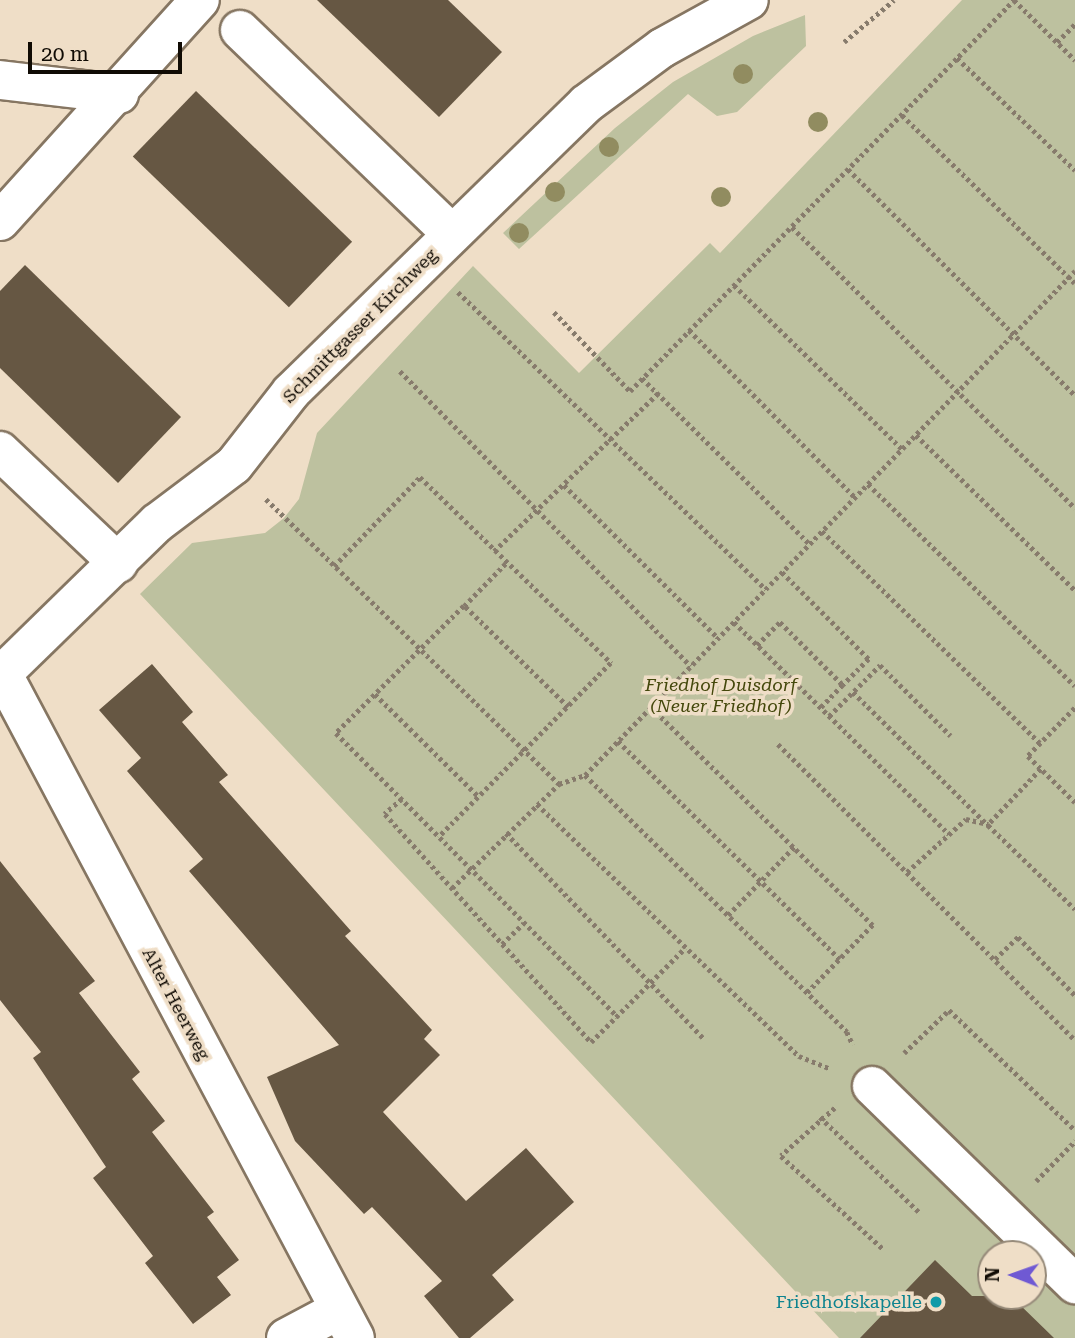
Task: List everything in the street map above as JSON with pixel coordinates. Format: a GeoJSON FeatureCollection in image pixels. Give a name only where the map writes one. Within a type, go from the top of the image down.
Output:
{"type":"FeatureCollection","features":[{"type":"Feature","properties":{"kind":"street"},"geometry":{"type":"LineString","coordinates":[[0,221],[119,94],[200,0]]}},
{"type":"Feature","properties":{"kind":"street","name":"Schmittgasser Kirchweg"},"geometry":{"type":"LineString","coordinates":[[1,673],[158,523],[234,465],[291,392],[586,104],[662,48],[749,0]]}},
{"type":"Feature","properties":{"kind":"street","name":"Schmittgasser Kirchweg"},"geometry":{"type":"LineString","coordinates":[[240,30],[439,246]]}},
{"type":"Feature","properties":{"kind":"street"},"geometry":{"type":"LineString","coordinates":[[0,80],[119,94]]}},
{"type":"Feature","properties":{"kind":"street"},"geometry":{"type":"LineString","coordinates":[[0,451],[118,563]]}},
{"type":"Feature","properties":{"kind":"street","name":"Alter Heerweg"},"geometry":{"type":"LineString","coordinates":[[1,673],[346,1325]]}},
{"type":"Feature","properties":{"kind":"street"},"geometry":{"type":"LineString","coordinates":[[872,1086],[1075,1284]]}},
{"type":"Feature","properties":{"kind":"street"},"geometry":{"type":"LineString","coordinates":[[286,1338],[346,1325]]}},
{"type":"Feature","properties":{"kind":"path"},"geometry":{"type":"LineString","coordinates":[[844,42],[894,0]]}},
{"type":"Feature","properties":{"kind":"path"},"geometry":{"type":"LineString","coordinates":[[554,312],[630,391],[1014,0],[1075,61]]}},
{"type":"Feature","properties":{"kind":"path"},"geometry":{"type":"LineString","coordinates":[[1057,42],[1075,24]]}},
{"type":"Feature","properties":{"kind":"path"},"geometry":{"type":"LineString","coordinates":[[957,58],[1075,170]]}},
{"type":"Feature","properties":{"kind":"path"},"geometry":{"type":"LineString","coordinates":[[902,115],[1075,283]]}},
{"type":"Feature","properties":{"kind":"path"},"geometry":{"type":"LineString","coordinates":[[848,169],[1075,396]]}},
{"type":"Feature","properties":{"kind":"path"},"geometry":{"type":"LineString","coordinates":[[792,227],[1075,508]]}},
{"type":"Feature","properties":{"kind":"path"},"geometry":{"type":"LineString","coordinates":[[439,246],[612,438],[766,589]]}},
{"type":"Feature","properties":{"kind":"path"},"geometry":{"type":"LineString","coordinates":[[452,888],[559,783],[585,775],[1075,271]]}},
{"type":"Feature","properties":{"kind":"path"},"geometry":{"type":"LineString","coordinates":[[734,285],[902,449]]}},
{"type":"Feature","properties":{"kind":"path"},"geometry":{"type":"LineString","coordinates":[[689,330],[855,497]]}},
{"type":"Feature","properties":{"kind":"path"},"geometry":{"type":"LineString","coordinates":[[400,371],[691,666]]}},
{"type":"Feature","properties":{"kind":"path"},"geometry":{"type":"LineString","coordinates":[[642,378],[810,544]]}},
{"type":"Feature","properties":{"kind":"path"},"geometry":{"type":"LineString","coordinates":[[495,551],[658,394]]}},
{"type":"Feature","properties":{"kind":"path"},"geometry":{"type":"LineString","coordinates":[[916,435],[1075,590]]}},
{"type":"Feature","properties":{"kind":"path"},"geometry":{"type":"LineString","coordinates":[[334,566],[420,477],[611,663],[439,837]]}},
{"type":"Feature","properties":{"kind":"path"},"geometry":{"type":"LineString","coordinates":[[868,484],[1075,686]]}},
{"type":"Feature","properties":{"kind":"path"},"geometry":{"type":"LineString","coordinates":[[564,485],[718,638]]}},
{"type":"Feature","properties":{"kind":"path"},"geometry":{"type":"LineString","coordinates":[[285,519],[559,783]]}},
{"type":"Feature","properties":{"kind":"path"},"geometry":{"type":"LineString","coordinates":[[822,531],[1040,743]]}},
{"type":"Feature","properties":{"kind":"path"},"geometry":{"type":"LineString","coordinates":[[507,562],[336,733],[618,1017]]}},
{"type":"Feature","properties":{"kind":"path"},"geometry":{"type":"LineString","coordinates":[[782,572],[869,659],[821,708]]}},
{"type":"Feature","properties":{"kind":"path"},"geometry":{"type":"LineString","coordinates":[[464,606],[568,707]]}},
{"type":"Feature","properties":{"kind":"path"},"geometry":{"type":"LineString","coordinates":[[734,622],[949,834]]}},
{"type":"Feature","properties":{"kind":"path"},"geometry":{"type":"LineString","coordinates":[[757,645],[780,622],[842,685]]}},
{"type":"Feature","properties":{"kind":"path"},"geometry":{"type":"LineString","coordinates":[[829,716],[880,665],[951,736]]}},
{"type":"Feature","properties":{"kind":"path"},"geometry":{"type":"LineString","coordinates":[[853,692],[1075,909]]}},
{"type":"Feature","properties":{"kind":"path"},"geometry":{"type":"LineString","coordinates":[[375,694],[479,797]]}},
{"type":"Feature","properties":{"kind":"path"},"geometry":{"type":"LineString","coordinates":[[651,707],[873,925],[807,993]]}},
{"type":"Feature","properties":{"kind":"path"},"geometry":{"type":"LineString","coordinates":[[1074,710],[1028,756],[1075,802]]}},
{"type":"Feature","properties":{"kind":"path"},"geometry":{"type":"LineString","coordinates":[[618,741],[840,960]]}},
{"type":"Feature","properties":{"kind":"path"},"geometry":{"type":"LineString","coordinates":[[778,744],[1075,1040]]}},
{"type":"Feature","properties":{"kind":"path"},"geometry":{"type":"LineString","coordinates":[[988,825],[1041,769]]}},
{"type":"Feature","properties":{"kind":"path"},"geometry":{"type":"LineString","coordinates":[[585,775],[847,1032],[872,1086]]}},
{"type":"Feature","properties":{"kind":"path"},"geometry":{"type":"LineString","coordinates":[[401,799],[385,814],[591,1042],[685,948]]}},
{"type":"Feature","properties":{"kind":"path"},"geometry":{"type":"LineString","coordinates":[[537,804],[799,1056],[872,1086]]}},
{"type":"Feature","properties":{"kind":"path"},"geometry":{"type":"LineString","coordinates":[[907,872],[966,819],[988,825]]}},
{"type":"Feature","properties":{"kind":"path"},"geometry":{"type":"LineString","coordinates":[[506,833],[704,1039]]}},
{"type":"Feature","properties":{"kind":"path"},"geometry":{"type":"LineString","coordinates":[[728,915],[794,847]]}},
{"type":"Feature","properties":{"kind":"path"},"geometry":{"type":"LineString","coordinates":[[502,944],[524,923]]}},
{"type":"Feature","properties":{"kind":"path"},"geometry":{"type":"LineString","coordinates":[[995,960],[1018,937],[1075,995]]}},
{"type":"Feature","properties":{"kind":"path"},"geometry":{"type":"LineString","coordinates":[[882,1248],[781,1156],[820,1117],[872,1086],[948,1010],[1075,1130]]}},
{"type":"Feature","properties":{"kind":"path"},"geometry":{"type":"LineString","coordinates":[[820,1117],[919,1213]]}},
{"type":"Feature","properties":{"kind":"path"},"geometry":{"type":"LineString","coordinates":[[1004,1214],[1075,1141]]}},
{"type":"Feature","properties":{"kind":"green space","name":"Friedhof Duisdorf (Neuer Friedhof)"},"geometry":{"type":"Polygon","coordinates":[[[962,0],[1075,0],[1075,1338],[839,1338],[140,594],[192,543],[265,533],[284,518],[299,499],[317,433],[473,266],[579,373],[710,243],[720,253],[962,0]]]}},
{"type":"Feature","properties":{"kind":"green space"},"geometry":{"type":"Polygon","coordinates":[[[805,15],[806,46],[737,112],[717,116],[688,94],[519,249],[503,233],[615,128],[673,82],[753,36],[805,15]]]}},
{"type":"Feature","properties":{"kind":"building"},"geometry":{"type":"Polygon","coordinates":[[[317,0],[448,0],[502,52],[439,117],[317,0]]]}},
{"type":"Feature","properties":{"kind":"building"},"geometry":{"type":"Polygon","coordinates":[[[196,91],[352,242],[289,307],[133,156],[196,91]]]}},
{"type":"Feature","properties":{"kind":"building"},"geometry":{"type":"Polygon","coordinates":[[[25,265],[181,417],[118,483],[0,368],[0,291],[25,265]]]}},
{"type":"Feature","properties":{"kind":"building"},"geometry":{"type":"Polygon","coordinates":[[[152,664],[193,712],[182,722],[228,775],[219,782],[351,931],[345,936],[432,1030],[424,1039],[440,1055],[383,1112],[466,1201],[526,1148],[574,1202],[492,1275],[514,1300],[470,1338],[459,1338],[424,1296],[442,1281],[372,1207],[364,1214],[295,1141],[267,1077],[339,1045],[189,871],[203,859],[127,771],[141,758],[99,710],[152,664]]]}},
{"type":"Feature","properties":{"kind":"building"},"geometry":{"type":"Polygon","coordinates":[[[0,861],[95,981],[79,993],[140,1072],[132,1079],[165,1121],[152,1132],[214,1212],[207,1217],[239,1260],[217,1277],[231,1295],[193,1324],[145,1263],[153,1256],[93,1178],[106,1167],[33,1058],[41,1052],[0,1000],[0,861]]]}},
{"type":"Feature","properties":{"kind":"building","name":"Friedhofskapelle"},"geometry":{"type":"Polygon","coordinates":[[[935,1260],[972,1296],[977,1296],[977,1310],[1025,1310],[1054,1338],[860,1338],[935,1260]]]}},
{"type":"Feature","properties":{"kind":"place","name":"Friedhofskapelle"},"geometry":{"type":"Point","coordinates":[936,1302]}}]}
